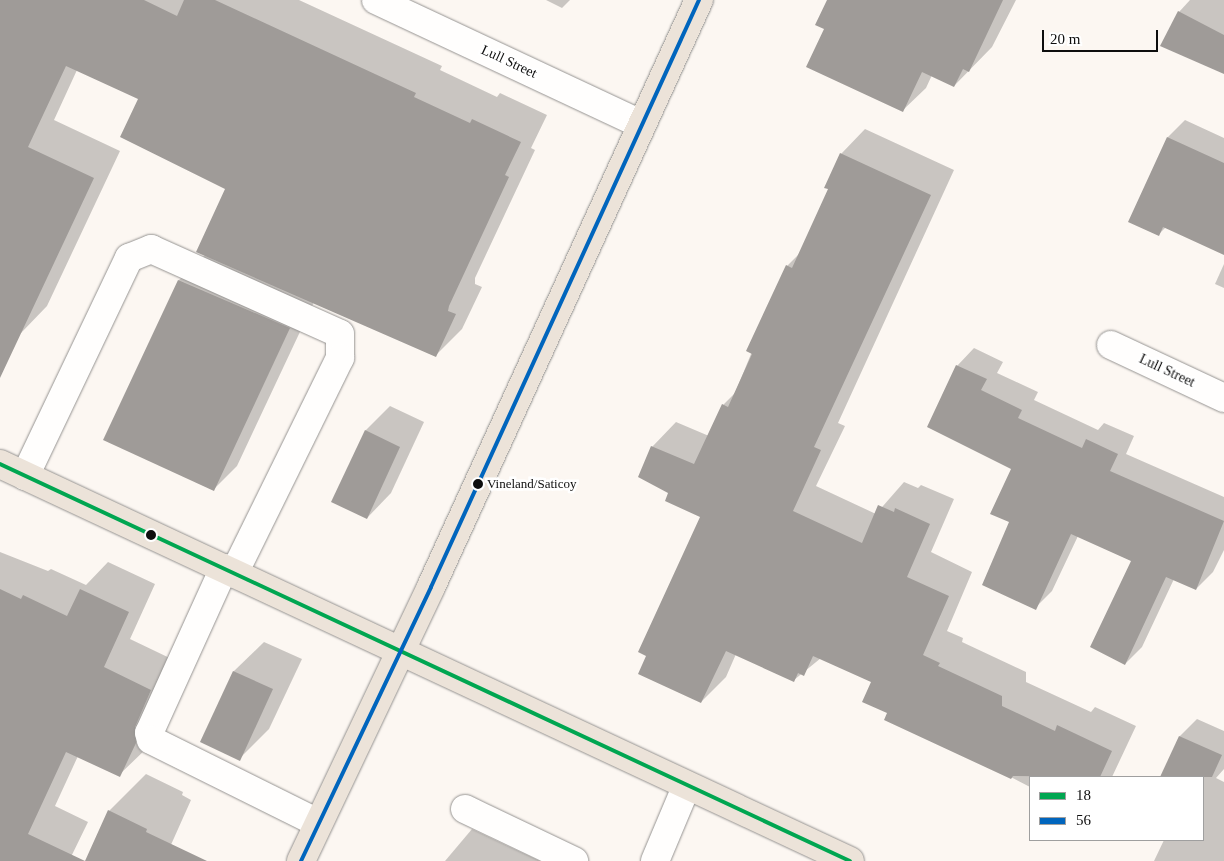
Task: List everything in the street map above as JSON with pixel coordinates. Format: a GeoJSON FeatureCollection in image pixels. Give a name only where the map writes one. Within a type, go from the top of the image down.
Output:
{"type":"FeatureCollection","features":[{"type":"Feature","properties":{"kind":"main road"},"geometry":{"type":"LineString","coordinates":[[300,861],[399,652],[699,0]]}},
{"type":"Feature","properties":{"kind":"main road"},"geometry":{"type":"LineString","coordinates":[[0,464],[850,861]]}},
{"type":"Feature","properties":{"kind":"street","name":"Lull Street"},"geometry":{"type":"LineString","coordinates":[[376,0],[641,124]]}},
{"type":"Feature","properties":{"kind":"street"},"geometry":{"type":"LineString","coordinates":[[25,476],[129,258],[151,249],[340,334],[340,358],[229,571],[149,732],[151,740],[318,823]]}},
{"type":"Feature","properties":{"kind":"street","name":"Lull Street"},"geometry":{"type":"LineString","coordinates":[[1111,345],[1224,398]]}},
{"type":"Feature","properties":{"kind":"street"},"geometry":{"type":"LineString","coordinates":[[655,861],[687,785]]}},
{"type":"Feature","properties":{"kind":"street"},"geometry":{"type":"LineString","coordinates":[[465,808],[574,861]]}},
{"type":"Feature","properties":{"kind":"building"},"geometry":{"type":"Polygon","coordinates":[[[0,0],[144,0],[177,16],[184,0],[215,0],[416,93],[414,97],[470,123],[472,119],[521,142],[505,175],[509,177],[449,306],[448,311],[456,314],[436,357],[196,252],[225,189],[120,137],[138,99],[66,66],[28,147],[94,178],[0,378],[0,0]]]}},
{"type":"Feature","properties":{"kind":"building"},"geometry":{"type":"Polygon","coordinates":[[[827,0],[1003,0],[969,72],[963,69],[954,87],[922,72],[903,112],[806,67],[824,29],[815,25],[827,0]]]}},
{"type":"Feature","properties":{"kind":"building"},"geometry":{"type":"Polygon","coordinates":[[[1178,11],[1224,35],[1224,74],[1160,46],[1178,11]]]}},
{"type":"Feature","properties":{"kind":"building"},"geometry":{"type":"Polygon","coordinates":[[[1167,137],[1224,163],[1224,255],[1163,227],[1159,236],[1128,222],[1167,137]]]}},
{"type":"Feature","properties":{"kind":"building"},"geometry":{"type":"Polygon","coordinates":[[[840,153],[931,195],[814,447],[821,450],[793,511],[862,543],[878,505],[894,512],[895,508],[930,524],[907,577],[949,596],[923,655],[940,663],[938,666],[1002,696],[1002,706],[1055,731],[1057,725],[1112,751],[1100,776],[1013,776],[1011,779],[884,720],[887,713],[862,702],[871,682],[813,656],[804,676],[798,673],[794,682],[726,651],[701,703],[638,674],[646,656],[638,652],[700,517],[665,501],[668,493],[638,477],[651,446],[694,464],[722,404],[728,407],[752,354],[746,351],[786,265],[792,268],[828,189],[824,188],[840,153]]]}},
{"type":"Feature","properties":{"kind":"building"},"geometry":{"type":"Polygon","coordinates":[[[178,280],[290,328],[214,491],[103,440],[178,280]]]}},
{"type":"Feature","properties":{"kind":"building"},"geometry":{"type":"Polygon","coordinates":[[[956,365],[987,379],[981,390],[1022,410],[1018,418],[1082,448],[1086,439],[1118,454],[1110,471],[1224,521],[1196,590],[1166,577],[1125,665],[1090,647],[1131,561],[1071,534],[1036,610],[982,585],[1009,522],[990,514],[1011,469],[927,427],[956,365]]]}},
{"type":"Feature","properties":{"kind":"building"},"geometry":{"type":"Polygon","coordinates":[[[365,430],[400,447],[367,519],[331,502],[365,430]]]}},
{"type":"Feature","properties":{"kind":"building"},"geometry":{"type":"Polygon","coordinates":[[[0,589],[21,599],[23,595],[67,616],[80,589],[129,612],[104,667],[151,690],[135,727],[136,743],[120,777],[66,752],[28,834],[85,861],[0,861],[0,589]]]}},
{"type":"Feature","properties":{"kind":"building"},"geometry":{"type":"Polygon","coordinates":[[[233,671],[273,689],[240,761],[200,742],[233,671]]]}},
{"type":"Feature","properties":{"kind":"building"},"geometry":{"type":"Polygon","coordinates":[[[1179,736],[1222,755],[1212,777],[1160,776],[1179,736]]]}},
{"type":"Feature","properties":{"kind":"building"},"geometry":{"type":"Polygon","coordinates":[[[108,810],[147,829],[146,832],[207,861],[85,861],[108,810]]]}},
{"type":"Feature","properties":{"kind":"transit line","name":"56"},"geometry":{"type":"LineString","coordinates":[[301,861],[431,587],[699,0]]}},
{"type":"Feature","properties":{"kind":"transit line","name":"18"},"geometry":{"type":"LineString","coordinates":[[0,464],[850,861]]}},
{"type":"Feature","properties":{"kind":"place","name":"Vineland/Saticoy"},"geometry":{"type":"Point","coordinates":[478,484]}}]}
